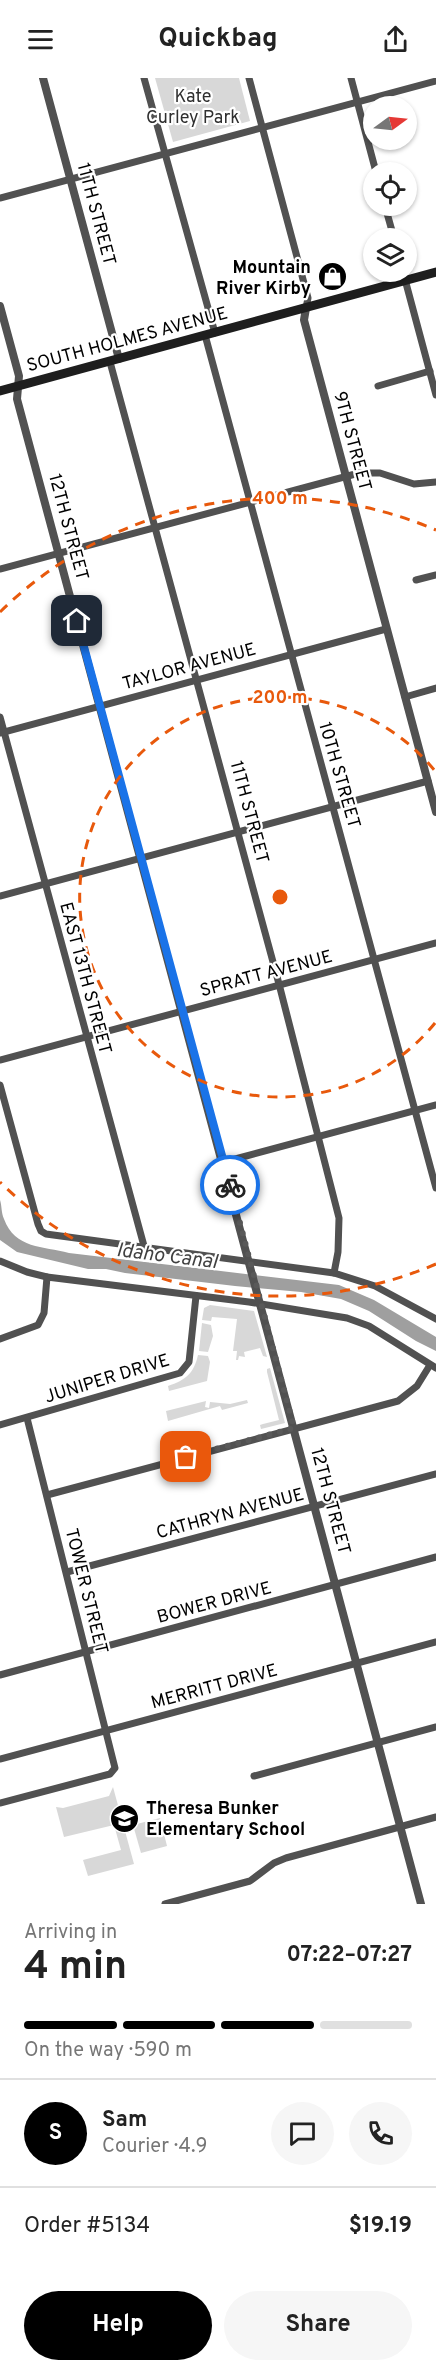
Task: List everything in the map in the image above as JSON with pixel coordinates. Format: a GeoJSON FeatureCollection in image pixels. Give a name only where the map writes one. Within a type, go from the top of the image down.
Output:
{"type":"FeatureCollection","features":[{"type":"Feature","properties":{"kind":"main road","name":"SOUTH HOLMES AVENUE"},"geometry":{"type":"LineString","coordinates":[[417,274],[436,272]]}},
{"type":"Feature","properties":{"kind":"main road","name":"SOUTH HOLMES AVENUE"},"geometry":{"type":"LineString","coordinates":[[0,391],[306,308],[386,282]]}},
{"type":"Feature","properties":{"kind":"street","name":"11TH STREET"},"geometry":{"type":"LineString","coordinates":[[43,78],[155,527],[279,984],[339,1218],[338,1252],[334,1272]]}},
{"type":"Feature","properties":{"kind":"street","name":"10TH STREET"},"geometry":{"type":"LineString","coordinates":[[144,78],[210,334],[249,501],[436,1188]]}},
{"type":"Feature","properties":{"kind":"street","name":"9TH STREET"},"geometry":{"type":"LineString","coordinates":[[249,78],[308,298],[304,320],[436,812]]}},
{"type":"Feature","properties":{"kind":"street"},"geometry":{"type":"LineString","coordinates":[[351,78],[373,162]]}},
{"type":"Feature","properties":{"kind":"street"},"geometry":{"type":"LineString","coordinates":[[0,198],[436,81]]}},
{"type":"Feature","properties":{"kind":"street"},"geometry":{"type":"LineString","coordinates":[[406,282],[436,395]]}},
{"type":"Feature","properties":{"kind":"street","name":"12TH STREET"},"geometry":{"type":"LineString","coordinates":[[0,306],[19,376],[17,399],[422,1904]]}},
{"type":"Feature","properties":{"kind":"street"},"geometry":{"type":"LineString","coordinates":[[378,386],[430,371]]}},
{"type":"Feature","properties":{"kind":"street"},"geometry":{"type":"LineString","coordinates":[[0,569],[368,471],[406,483],[436,483]]}},
{"type":"Feature","properties":{"kind":"street"},"geometry":{"type":"LineString","coordinates":[[416,580],[436,575]]}},
{"type":"Feature","properties":{"kind":"street","name":"TAYLOR AVENUE"},"geometry":{"type":"LineString","coordinates":[[2,732],[386,629]]}},
{"type":"Feature","properties":{"kind":"street"},"geometry":{"type":"LineString","coordinates":[[405,697],[436,688]]}},
{"type":"Feature","properties":{"kind":"street","name":"EAST 13TH STREET"},"geometry":{"type":"LineString","coordinates":[[0,717],[2,732],[144,1246]]}},
{"type":"Feature","properties":{"kind":"street"},"geometry":{"type":"LineString","coordinates":[[0,896],[428,781]]}},
{"type":"Feature","properties":{"kind":"street","name":"SPRATT AVENUE"},"geometry":{"type":"LineString","coordinates":[[0,1060],[436,943]]}},
{"type":"Feature","properties":{"kind":"street"},"geometry":{"type":"LineString","coordinates":[[0,1085],[41,1231],[46,1234],[90,1242],[144,1246],[334,1272],[375,1286],[436,1319]]}},
{"type":"Feature","properties":{"kind":"street"},"geometry":{"type":"LineString","coordinates":[[224,1162],[436,1105]]}},
{"type":"Feature","properties":{"kind":"street"},"geometry":{"type":"LineString","coordinates":[[0,1261],[47,1277],[261,1304],[324,1313],[357,1321],[433,1366],[417,1386],[398,1401],[47,1495]]}},
{"type":"Feature","properties":{"kind":"street"},"geometry":{"type":"LineString","coordinates":[[0,1339],[38,1325],[44,1313],[47,1277]]}},
{"type":"Feature","properties":{"kind":"street","name":"JUNIPER DRIVE"},"geometry":{"type":"LineString","coordinates":[[0,1425],[180,1373],[189,1362],[196,1296]]}},
{"type":"Feature","properties":{"kind":"street","name":"TOWER STREET"},"geometry":{"type":"LineString","coordinates":[[0,1803],[114,1772],[115,1768],[27,1418]]}},
{"type":"Feature","properties":{"kind":"street","name":"CATHRYN AVENUE"},"geometry":{"type":"LineString","coordinates":[[67,1572],[436,1474]]}},
{"type":"Feature","properties":{"kind":"street","name":"BOWER DRIVE"},"geometry":{"type":"LineString","coordinates":[[0,1675],[436,1557]]}},
{"type":"Feature","properties":{"kind":"street","name":"MERRITT DRIVE"},"geometry":{"type":"LineString","coordinates":[[0,1759],[436,1642]]}},
{"type":"Feature","properties":{"kind":"street"},"geometry":{"type":"LineString","coordinates":[[254,1776],[436,1727]]}},
{"type":"Feature","properties":{"kind":"street"},"geometry":{"type":"LineString","coordinates":[[165,1904],[250,1881],[274,1863],[286,1858],[436,1817]]}},
{"type":"Feature","properties":{"kind":"green space","name":"Kate Curley Park"},"geometry":{"type":"Polygon","coordinates":[[[155,78],[239,78],[250,121],[173,142],[155,78]]]}},
{"type":"Feature","properties":{"kind":"green space"},"geometry":{"type":"Polygon","coordinates":[[[210,1305],[254,1311],[267,1357],[263,1356],[260,1348],[244,1352],[245,1357],[239,1356],[236,1360],[237,1351],[233,1351],[237,1319],[212,1317],[211,1321],[202,1320],[204,1308],[210,1305]]]}},
{"type":"Feature","properties":{"kind":"green space"},"geometry":{"type":"Polygon","coordinates":[[[202,1323],[211,1325],[213,1336],[208,1352],[199,1351],[202,1323]]]}},
{"type":"Feature","properties":{"kind":"green space"},"geometry":{"type":"Polygon","coordinates":[[[198,1355],[208,1356],[210,1362],[207,1381],[169,1391],[168,1386],[180,1381],[191,1371],[198,1355]]]}},
{"type":"Feature","properties":{"kind":"green space"},"geometry":{"type":"Polygon","coordinates":[[[270,1368],[285,1423],[261,1429],[260,1425],[279,1420],[267,1372],[270,1368]]]}},
{"type":"Feature","properties":{"kind":"green space"},"geometry":{"type":"Polygon","coordinates":[[[247,1400],[248,1403],[222,1410],[220,1406],[168,1421],[166,1411],[206,1401],[205,1407],[209,1408],[210,1402],[230,1404],[247,1400]]]}},
{"type":"Feature","properties":{"kind":"green space"},"geometry":{"type":"Polygon","coordinates":[[[113,1787],[134,1864],[88,1876],[83,1860],[121,1850],[114,1825],[64,1837],[56,1807],[63,1808],[109,1796],[113,1787]]]}},
{"type":"Feature","properties":{"kind":"green space"},"geometry":{"type":"Polygon","coordinates":[[[160,1818],[167,1846],[141,1853],[133,1825],[160,1818]]]}},
{"type":"Feature","properties":{"kind":"shaded area","name":"Idaho Canal"},"geometry":{"type":"Polygon","coordinates":[[[0,1200],[3,1216],[9,1229],[15,1236],[31,1245],[69,1253],[339,1285],[374,1300],[436,1337],[436,1351],[369,1311],[341,1299],[301,1292],[106,1269],[88,1269],[17,1252],[0,1240],[0,1200]]]}},
{"type":"Feature","properties":{"kind":"way so far"},"geometry":{"type":"LineString","coordinates":[[186,1457],[294,1428],[230,1185]]}},
{"type":"Feature","properties":{"kind":"place","name":"Mountain River Kirby"},"geometry":{"type":"Point","coordinates":[332,277]}},
{"type":"Feature","properties":{"kind":"place","name":"Theresa Bunker Elementary School"},"geometry":{"type":"Point","coordinates":[125,1818]}},
{"type":"Feature","properties":{"kind":"route"},"geometry":{"type":"LineString","coordinates":[[77,621],[230,1185]]}}]}
